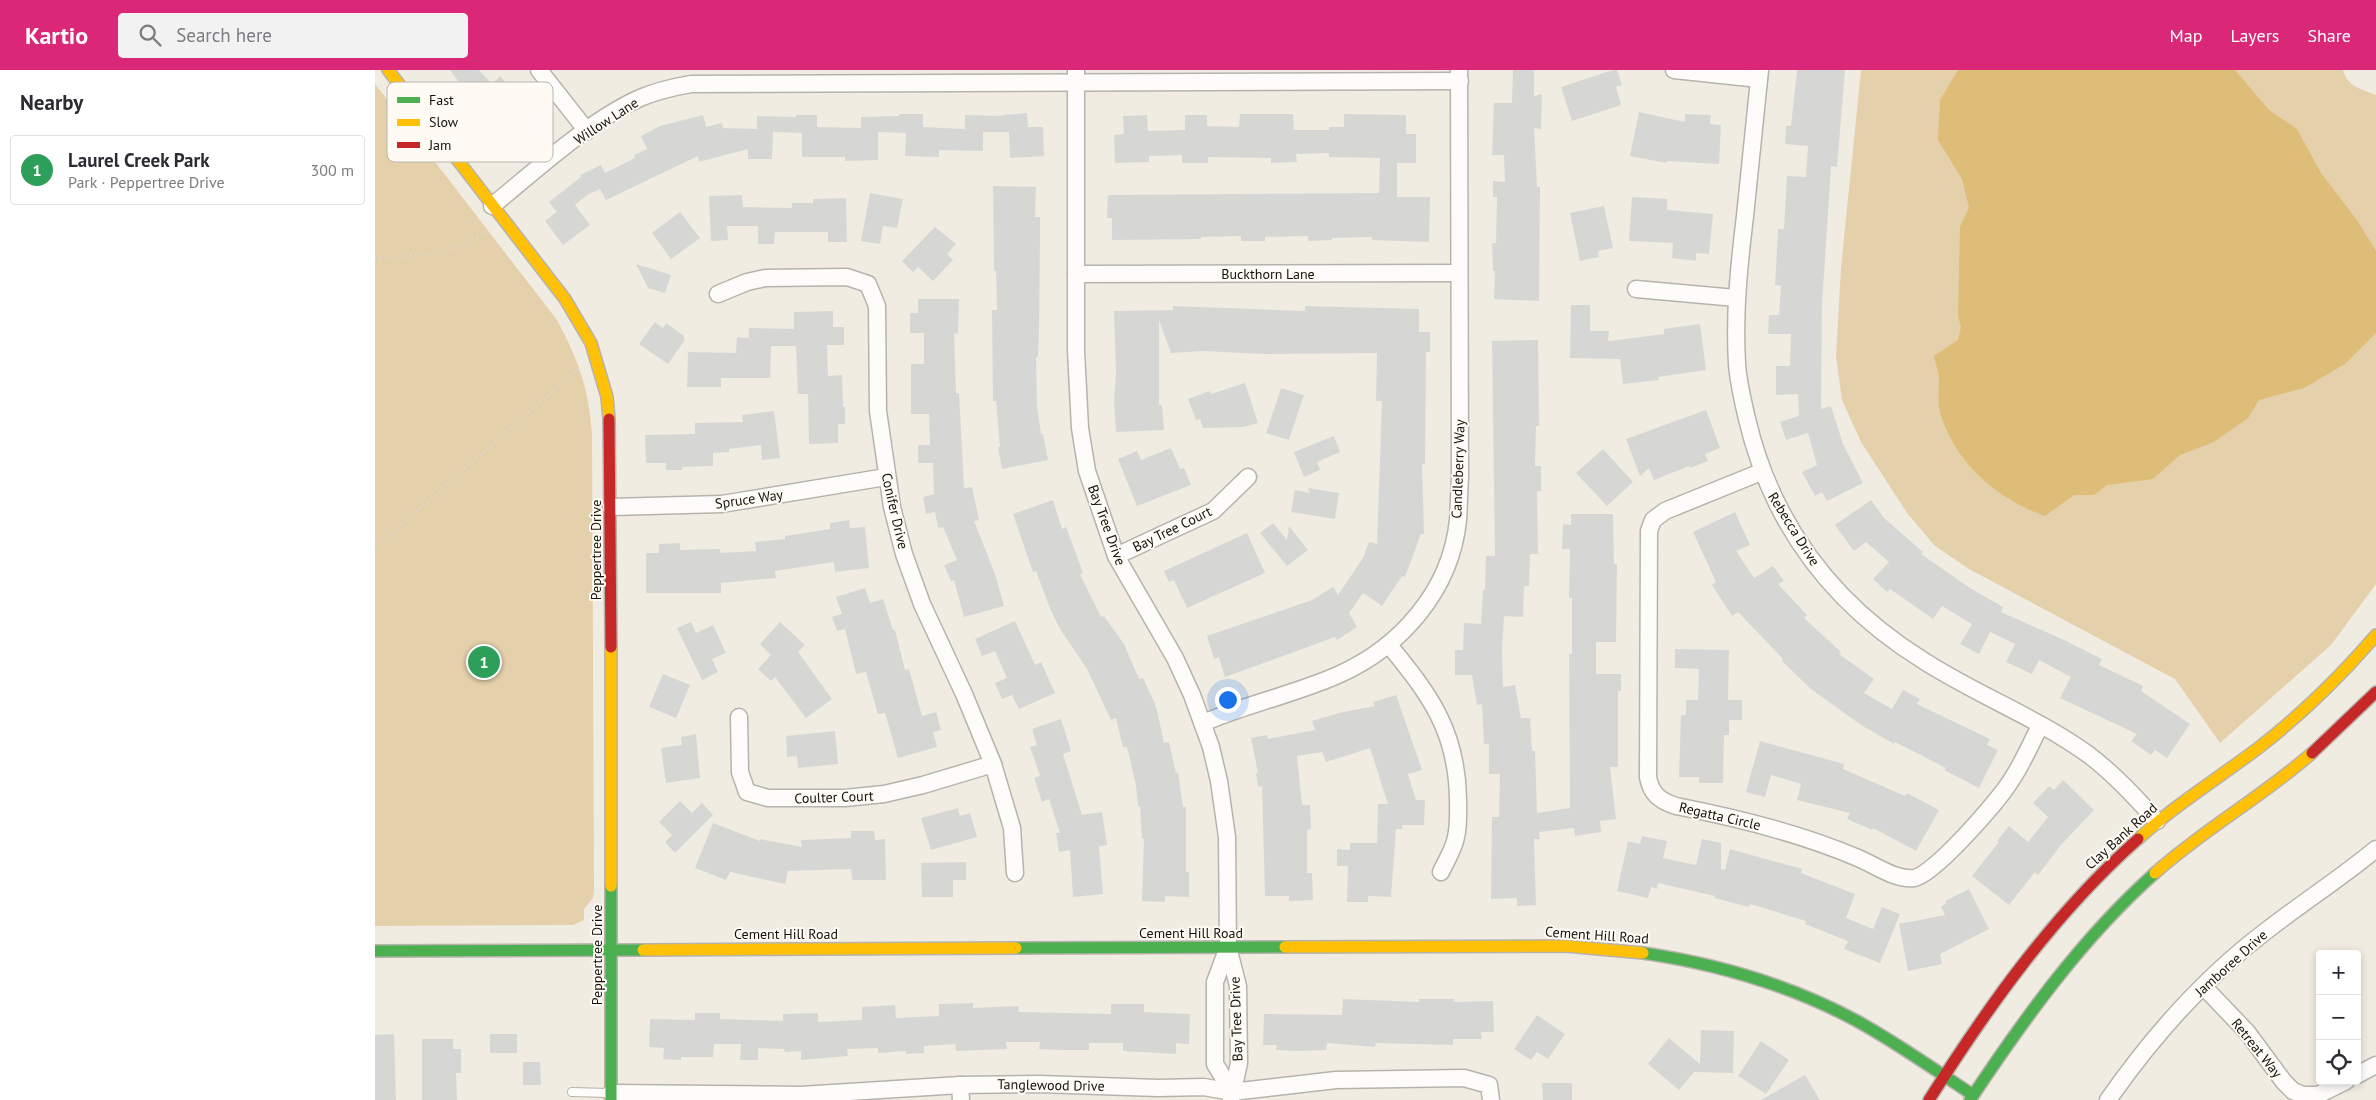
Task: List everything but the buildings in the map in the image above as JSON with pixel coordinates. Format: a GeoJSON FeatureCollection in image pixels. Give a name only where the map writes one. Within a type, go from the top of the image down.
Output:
{"type":"FeatureCollection","features":[{"type":"Feature","properties":{"kind":"street","name":"Peppertree Drive"},"geometry":{"type":"LineString","coordinates":[[388,70],[397,82]]}},
{"type":"Feature","properties":{"kind":"street"},"geometry":{"type":"LineString","coordinates":[[539,70],[548,82]]}},
{"type":"Feature","properties":{"kind":"street"},"geometry":{"type":"LineString","coordinates":[[1674,70],[1760,74]]}},
{"type":"Feature","properties":{"kind":"street","name":"Rebecca Drive"},"geometry":{"type":"LineString","coordinates":[[1760,74],[1736,298],[1737,366],[1761,472],[1783,515],[1812,562],[1857,611],[1887,637],[1926,662],[2090,756],[2136,798],[2157,821]]}},
{"type":"Feature","properties":{"kind":"street","name":"Willow Lane"},"geometry":{"type":"LineString","coordinates":[[553,158],[616,111],[641,98],[667,88],[721,76],[1459,76]]}},
{"type":"Feature","properties":{"kind":"street","name":"Bay Tree Drive"},"geometry":{"type":"LineString","coordinates":[[1077,76],[1076,274],[1077,390],[1080,428],[1087,471],[1116,556],[1175,658],[1203,723],[1219,781],[1227,837],[1228,947],[1238,986],[1239,1063],[1231,1096]]}},
{"type":"Feature","properties":{"kind":"street","name":"Candleberry Way"},"geometry":{"type":"LineString","coordinates":[[1203,723],[1337,675],[1363,662],[1389,645],[1410,624],[1431,598],[1448,560],[1458,521],[1459,76]]}},
{"type":"Feature","properties":{"kind":"street"},"geometry":{"type":"LineString","coordinates":[[553,88],[587,131]]}},
{"type":"Feature","properties":{"kind":"street","name":"Peppertree Drive"},"geometry":{"type":"LineString","coordinates":[[458,162],[565,299],[591,343],[607,397],[610,433],[611,508],[611,1096]]}},
{"type":"Feature","properties":{"kind":"street","name":"Willow Lane"},"geometry":{"type":"LineString","coordinates":[[492,206],[548,162]]}},
{"type":"Feature","properties":{"kind":"street","name":"Buckthorn Lane"},"geometry":{"type":"LineString","coordinates":[[1076,274],[1459,274]]}},
{"type":"Feature","properties":{"kind":"street","name":"Conifer Drive"},"geometry":{"type":"LineString","coordinates":[[718,294],[747,282],[765,278],[847,277],[868,284],[877,306],[878,411],[886,477],[904,554],[922,604],[964,694],[993,764],[1012,828],[1015,873]]}},
{"type":"Feature","properties":{"kind":"street"},"geometry":{"type":"LineString","coordinates":[[1636,288],[1736,298]]}},
{"type":"Feature","properties":{"kind":"street","name":"Regatta Circle"},"geometry":{"type":"LineString","coordinates":[[1761,472],[1665,510],[1653,520],[1649,531],[1648,777],[1650,787],[1655,795],[1665,803],[1761,824],[1857,857],[1894,875],[1916,878],[1935,866],[1994,804],[2020,766],[2040,726]]}},
{"type":"Feature","properties":{"kind":"street","name":"Spruce Way"},"geometry":{"type":"LineString","coordinates":[[611,508],[722,504],[886,477]]}},
{"type":"Feature","properties":{"kind":"street","name":"Bay Tree Court"},"geometry":{"type":"LineString","coordinates":[[1116,556],[1213,511],[1248,477]]}},
{"type":"Feature","properties":{"kind":"street","name":"Clay Bank Road"},"geometry":{"type":"LineString","coordinates":[[1929,1100],[2026,957],[2064,912],[2121,854],[2157,821],[2272,738],[2316,699],[2357,658],[2376,635]]}},
{"type":"Feature","properties":{"kind":"street"},"geometry":{"type":"LineString","coordinates":[[1389,645],[1429,696],[1445,726],[1454,755],[1458,792],[1456,838],[1441,872]]}},
{"type":"Feature","properties":{"kind":"street"},"geometry":{"type":"LineString","coordinates":[[1975,1098],[2015,1032],[2098,930],[2147,881],[2181,851],[2295,767],[2342,726],[2376,692]]}},
{"type":"Feature","properties":{"kind":"street","name":"Coulter Court"},"geometry":{"type":"LineString","coordinates":[[739,717],[740,772],[747,792],[768,798],[845,798],[883,794],[923,785],[993,764]]}},
{"type":"Feature","properties":{"kind":"street","name":"Jamboree Drive"},"geometry":{"type":"LineString","coordinates":[[2108,1100],[2135,1062],[2203,986],[2265,931],[2376,849]]}},
{"type":"Feature","properties":{"kind":"street","name":"Cement Hill Road"},"geometry":{"type":"LineString","coordinates":[[375,951],[1566,946],[1624,949],[1664,955],[1743,974],[1809,998],[1881,1036],[1975,1098]]}},
{"type":"Feature","properties":{"kind":"street","name":"Bay Tree Drive"},"geometry":{"type":"LineString","coordinates":[[1228,947],[1215,982],[1215,1064],[1231,1096]]}},
{"type":"Feature","properties":{"kind":"street","name":"Retreat Way"},"geometry":{"type":"LineString","coordinates":[[2203,986],[2247,1032],[2284,1082],[2293,1091],[2303,1095],[2317,1095],[2338,1085]]}},
{"type":"Feature","properties":{"kind":"street"},"geometry":{"type":"LineString","coordinates":[[2361,1073],[2376,1064]]}},
{"type":"Feature","properties":{"kind":"street","name":"Tanglewood Drive"},"geometry":{"type":"LineString","coordinates":[[611,1096],[960,1092],[1039,1084],[1158,1088],[1205,1087],[1231,1096],[1336,1080],[1464,1078],[1490,1093]]}},
{"type":"Feature","properties":{"kind":"lane"},"geometry":{"type":"LineString","coordinates":[[572,1092],[611,1096]]}},
{"type":"Feature","properties":{"kind":"path"},"geometry":{"type":"LineString","coordinates":[[375,258],[420,256],[453,250],[473,241],[490,229]]}},
{"type":"Feature","properties":{"kind":"path"},"geometry":{"type":"LineString","coordinates":[[375,548],[583,365]]}},
{"type":"Feature","properties":{"kind":"shaded area"},"geometry":{"type":"Polygon","coordinates":[[[1861,70],[2343,70],[2345,76],[2352,84],[2376,95],[2376,584],[2331,645],[2220,743],[2175,679],[1969,569],[1935,546],[1907,513],[1861,442],[1842,400],[1836,356],[1841,268],[1861,70]]]}},
{"type":"Feature","properties":{"kind":"shaded area"},"geometry":{"type":"Polygon","coordinates":[[[1958,70],[2235,70],[2269,110],[2297,129],[2321,173],[2357,220],[2376,251],[2376,333],[2345,364],[2304,388],[2259,400],[2248,418],[2214,442],[2180,455],[2153,479],[2107,485],[2094,495],[2074,495],[2045,516],[2011,500],[1996,490],[1969,465],[1948,434],[1939,407],[1939,376],[1934,356],[1958,340],[1961,327],[1958,316],[1960,227],[1969,208],[1962,179],[1938,140],[1940,100],[1958,70]]]}},
{"type":"Feature","properties":{"kind":"shaded area"},"geometry":{"type":"Polygon","coordinates":[[[375,84],[387,100],[387,162],[435,162],[557,320],[577,361],[585,388],[592,434],[594,890],[593,898],[584,909],[584,920],[573,925],[375,926],[375,84]]]}},
{"type":"Feature","properties":{"kind":"traffic: fast"},"geometry":{"type":"LineString","coordinates":[[1970,1100],[2055,980],[2103,924],[2155,873]]}},
{"type":"Feature","properties":{"kind":"traffic: fast"},"geometry":{"type":"LineString","coordinates":[[611,886],[611,1100]]}},
{"type":"Feature","properties":{"kind":"traffic: fast"},"geometry":{"type":"LineString","coordinates":[[1016,948],[1285,947]]}},
{"type":"Feature","properties":{"kind":"traffic: fast"},"geometry":{"type":"LineString","coordinates":[[375,951],[643,950]]}},
{"type":"Feature","properties":{"kind":"traffic: fast"},"geometry":{"type":"LineString","coordinates":[[1643,953],[1726,970],[1780,987],[1832,1008],[1872,1029],[1973,1095]]}},
{"type":"Feature","properties":{"kind":"traffic: slow"},"geometry":{"type":"LineString","coordinates":[[388,70],[397,82]]}},
{"type":"Feature","properties":{"kind":"traffic: slow"},"geometry":{"type":"LineString","coordinates":[[459,162],[565,299],[591,343],[607,397],[609,419]]}},
{"type":"Feature","properties":{"kind":"traffic: slow"},"geometry":{"type":"LineString","coordinates":[[2138,839],[2196,792],[2257,749],[2289,723],[2334,681],[2376,635]]}},
{"type":"Feature","properties":{"kind":"traffic: slow"},"geometry":{"type":"LineString","coordinates":[[611,647],[611,886]]}},
{"type":"Feature","properties":{"kind":"traffic: slow"},"geometry":{"type":"LineString","coordinates":[[2155,873],[2193,842],[2312,753]]}},
{"type":"Feature","properties":{"kind":"traffic: slow"},"geometry":{"type":"LineString","coordinates":[[1285,947],[1566,946],[1643,953]]}},
{"type":"Feature","properties":{"kind":"traffic: slow"},"geometry":{"type":"LineString","coordinates":[[643,950],[1016,948]]}},
{"type":"Feature","properties":{"kind":"traffic: jam"},"geometry":{"type":"LineString","coordinates":[[609,419],[611,647]]}},
{"type":"Feature","properties":{"kind":"traffic: jam"},"geometry":{"type":"LineString","coordinates":[[2312,753],[2376,692]]}},
{"type":"Feature","properties":{"kind":"traffic: jam"},"geometry":{"type":"LineString","coordinates":[[1929,1100],[1999,995],[2051,929],[2078,898],[2138,839]]}},
{"type":"Feature","properties":{"kind":"place","name":"Laurel Creek Park"},"geometry":{"type":"Point","coordinates":[484,662]}}]}
